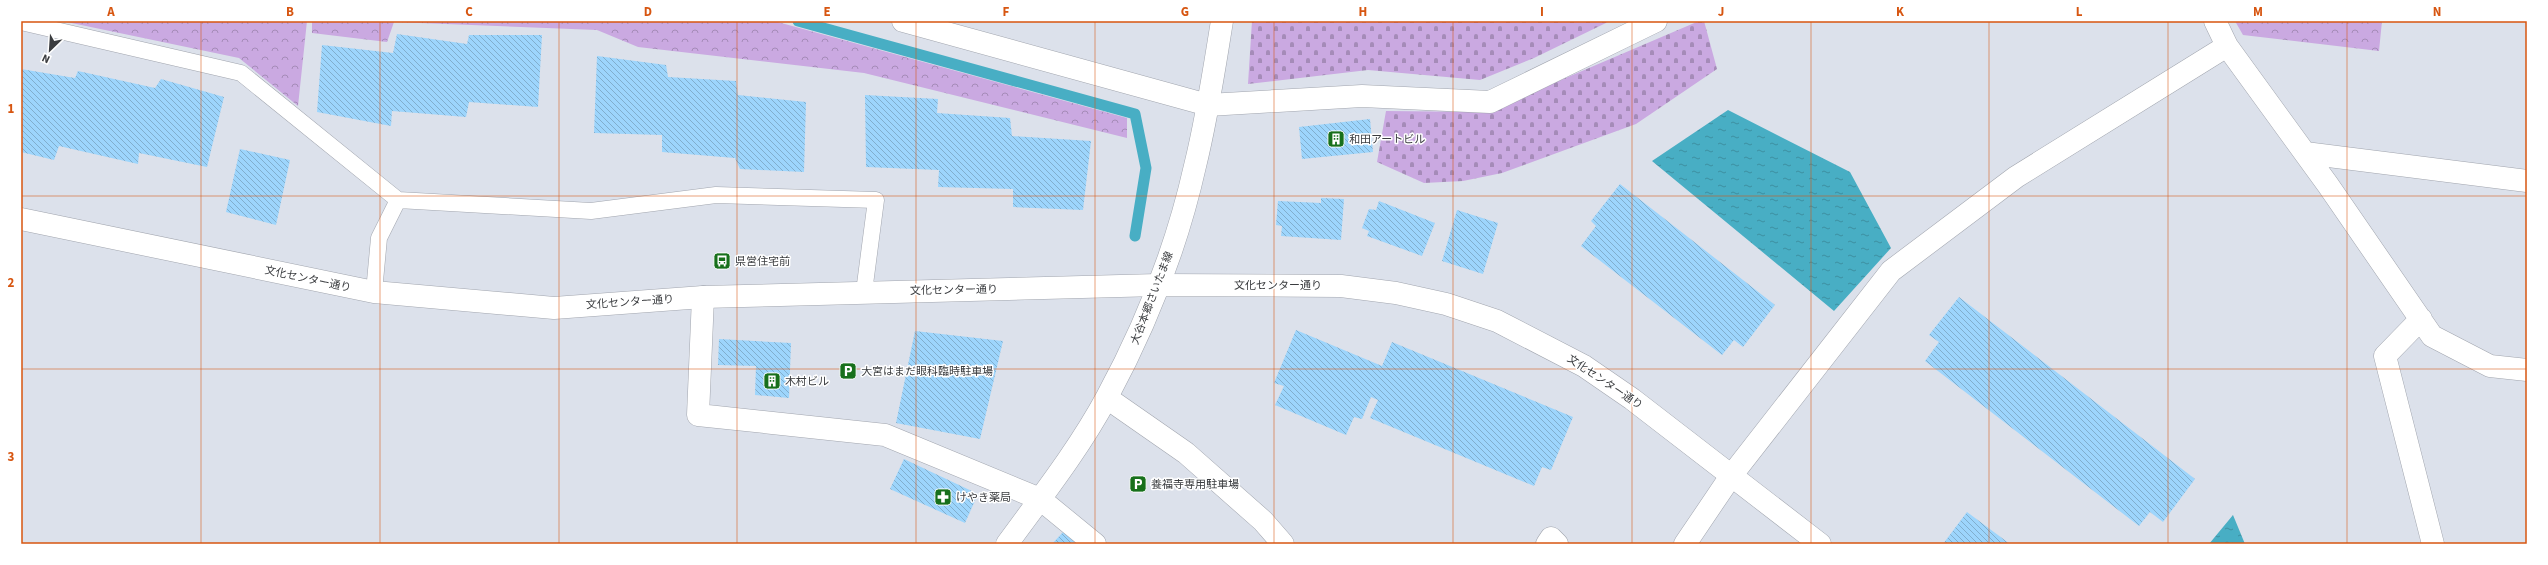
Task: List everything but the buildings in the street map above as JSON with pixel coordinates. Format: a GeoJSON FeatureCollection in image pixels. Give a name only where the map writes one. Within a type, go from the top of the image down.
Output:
{"type":"FeatureCollection","features":[{"type":"Feature","properties":{"kind":"street"},"geometry":{"type":"LineString","coordinates":[[903,21],[1208,105],[1362,96],[1490,102],[1656,21]]}},
{"type":"Feature","properties":{"kind":"street","name":"大谷本郷さいたま線"},"geometry":{"type":"LineString","coordinates":[[1007,544],[1076,449],[1107,398],[1132,349],[1158,285],[1193,174],[1208,105],[1222,21]]}},
{"type":"Feature","properties":{"kind":"street"},"geometry":{"type":"LineString","coordinates":[[2215,21],[2227,46],[2305,153],[2432,336],[2490,366],[2527,370]]}},
{"type":"Feature","properties":{"kind":"street"},"geometry":{"type":"LineString","coordinates":[[1685,544],[1731,476],[1891,271],[2016,177],[2227,46]]}},
{"type":"Feature","properties":{"kind":"street"},"geometry":{"type":"LineString","coordinates":[[2305,153],[2527,181]]}},
{"type":"Feature","properties":{"kind":"street","name":"文化センター通り"},"geometry":{"type":"LineString","coordinates":[[21,219],[374,292],[554,308],[703,298],[864,292],[1158,285],[1341,286],[1396,293],[1446,304],[1490,318],[1540,342],[1584,366],[1632,399],[1820,544]]}},
{"type":"Feature","properties":{"kind":"street"},"geometry":{"type":"LineString","coordinates":[[703,298],[698,415],[885,435],[1040,499],[1095,544]]}},
{"type":"Feature","properties":{"kind":"street"},"geometry":{"type":"LineString","coordinates":[[2421,319],[2385,356],[2433,544]]}},
{"type":"Feature","properties":{"kind":"street"},"geometry":{"type":"LineString","coordinates":[[1107,398],[1186,453],[1263,521],[1283,544]]}},
{"type":"Feature","properties":{"kind":"street"},"geometry":{"type":"LineString","coordinates":[[1547,544],[1551,538],[1557,544]]}},
{"type":"Feature","properties":{"kind":"lane"},"geometry":{"type":"LineString","coordinates":[[21,22],[240,73],[398,200],[591,211],[716,195],[876,200],[864,292]]}},
{"type":"Feature","properties":{"kind":"lane"},"geometry":{"type":"LineString","coordinates":[[374,292],[379,238],[398,200]]}},
{"type":"Feature","properties":{"kind":"green space"},"geometry":{"type":"Polygon","coordinates":[[[62,21],[307,21],[298,106],[239,58],[62,21]]]}},
{"type":"Feature","properties":{"kind":"green space"},"geometry":{"type":"Polygon","coordinates":[[[312,21],[774,21],[1127,118],[1127,138],[864,73],[638,47],[597,30],[394,22],[387,42],[312,33],[312,21]]]}},
{"type":"Feature","properties":{"kind":"green space"},"geometry":{"type":"Polygon","coordinates":[[[1252,21],[1610,21],[1534,58],[1480,80],[1368,70],[1248,84],[1252,21]]]}},
{"type":"Feature","properties":{"kind":"green space"},"geometry":{"type":"Polygon","coordinates":[[[1699,21],[1704,21],[1717,69],[1636,124],[1502,173],[1463,181],[1424,183],[1377,162],[1386,111],[1486,112],[1699,21]]]}},
{"type":"Feature","properties":{"kind":"green space"},"geometry":{"type":"Polygon","coordinates":[[[2235,21],[2382,21],[2379,51],[2243,35],[2235,21]]]}},
{"type":"Feature","properties":{"kind":"water"},"geometry":{"type":"Polygon","coordinates":[[[1728,110],[1850,172],[1891,248],[1834,311],[1652,161],[1728,110]]]}},
{"type":"Feature","properties":{"kind":"water"},"geometry":{"type":"Polygon","coordinates":[[[2233,515],[2245,544],[2209,544],[2233,515]]]}},
{"type":"Feature","properties":{"kind":"waterway"},"geometry":{"type":"LineString","coordinates":[[798,21],[1135,114],[1146,168],[1135,236]]}},
{"type":"Feature","properties":{"kind":"place","name":"和田アートビル"},"geometry":{"type":"Point","coordinates":[1336,139]}},
{"type":"Feature","properties":{"kind":"place","name":"県営住宅前"},"geometry":{"type":"Point","coordinates":[722,261]}},
{"type":"Feature","properties":{"kind":"place","name":"大宮はまだ眼科臨時駐車場"},"geometry":{"type":"Point","coordinates":[848,371]}},
{"type":"Feature","properties":{"kind":"place","name":"木村ビル"},"geometry":{"type":"Point","coordinates":[772,381]}},
{"type":"Feature","properties":{"kind":"place","name":"養福寺専用駐車場"},"geometry":{"type":"Point","coordinates":[1138,484]}},
{"type":"Feature","properties":{"kind":"place","name":"けやき薬局"},"geometry":{"type":"Point","coordinates":[943,497]}}]}
